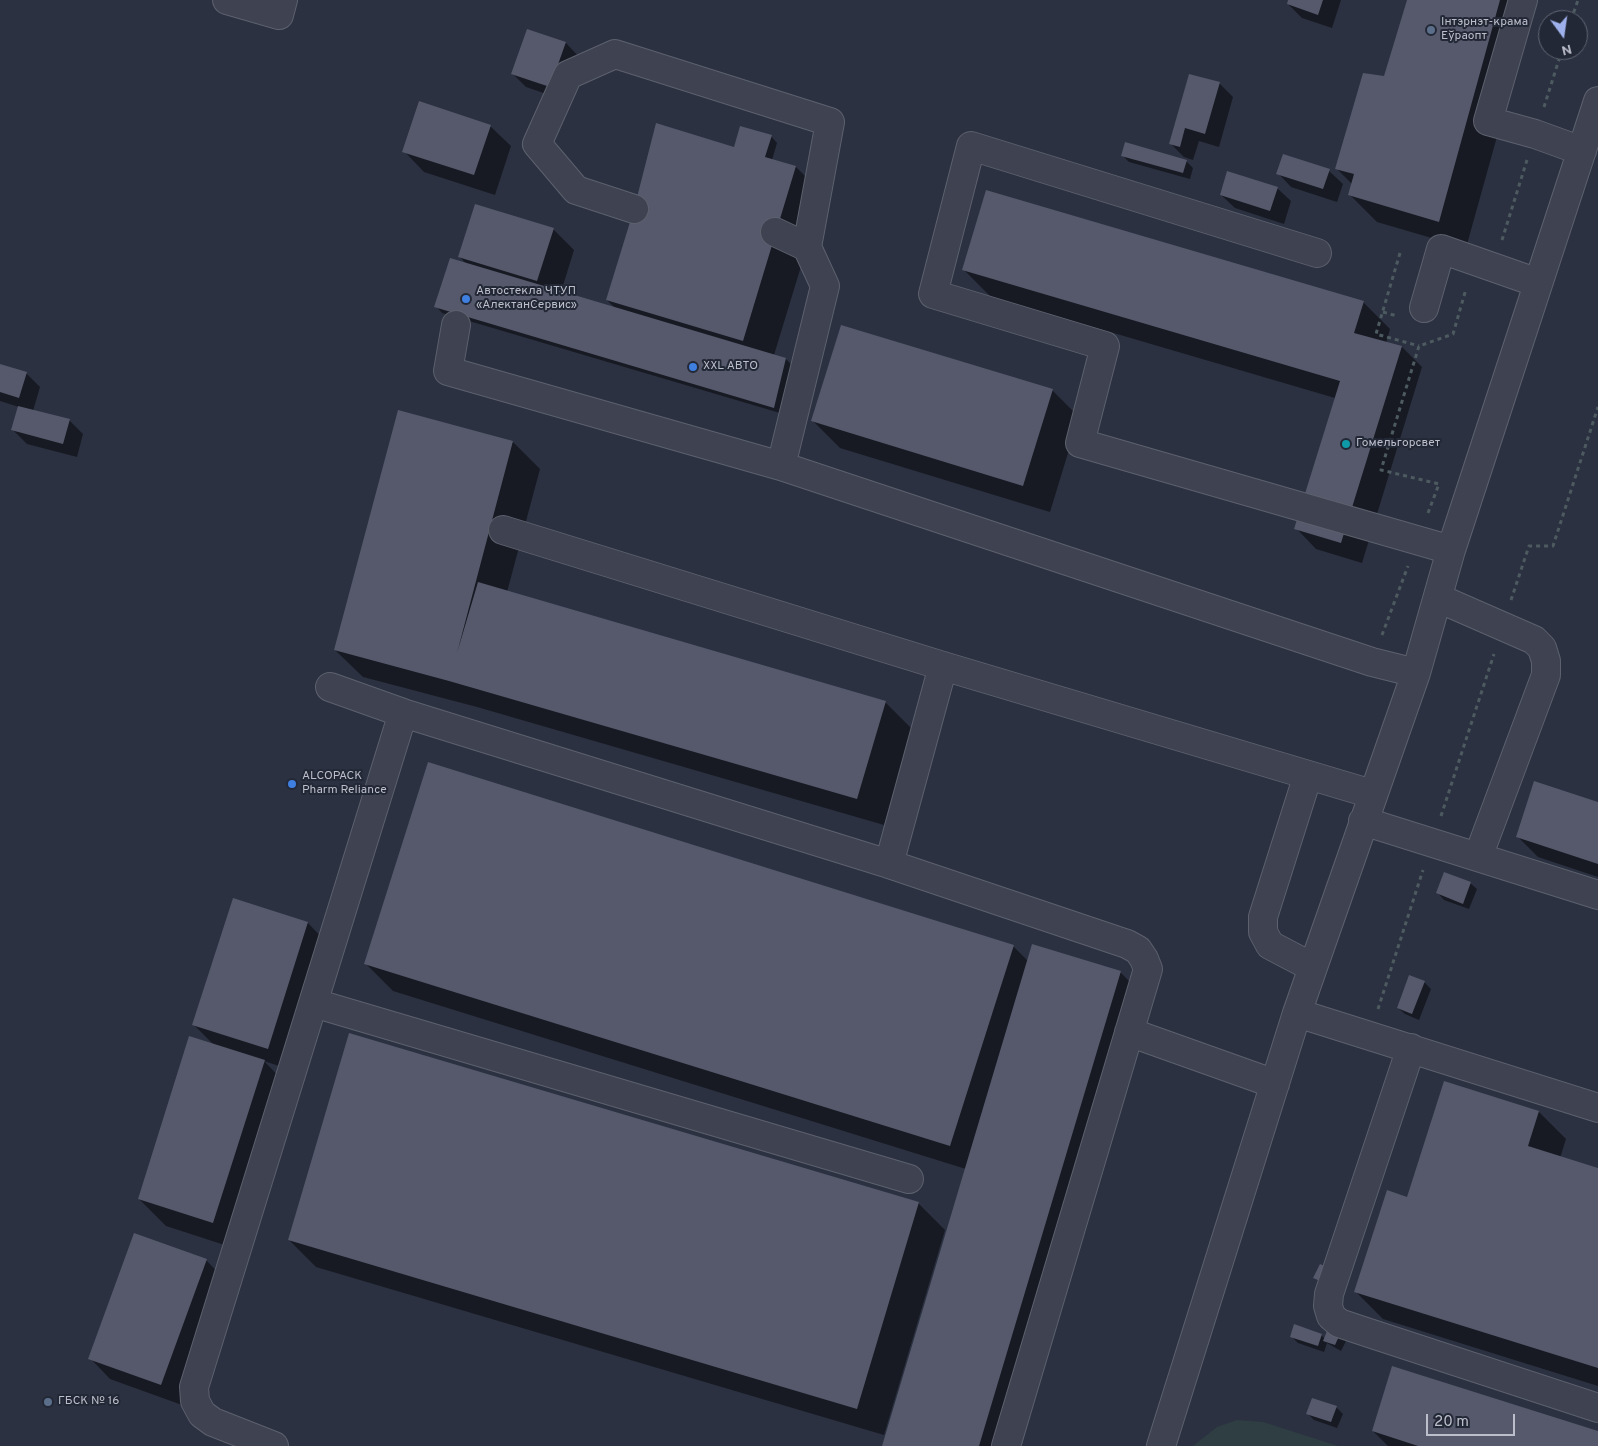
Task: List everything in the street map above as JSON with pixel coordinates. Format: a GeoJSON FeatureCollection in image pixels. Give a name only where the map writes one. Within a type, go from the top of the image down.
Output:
{"type":"FeatureCollection","features":[{"type":"Feature","properties":{"kind":"street"},"geometry":{"type":"LineString","coordinates":[[227,0],[279,15],[283,0]]}},
{"type":"Feature","properties":{"kind":"street"},"geometry":{"type":"LineString","coordinates":[[1523,0],[1488,121],[1535,134],[1582,151]]}},
{"type":"Feature","properties":{"kind":"street"},"geometry":{"type":"LineString","coordinates":[[634,209],[576,190],[537,144],[568,75],[615,54],[830,122],[807,247],[825,286],[781,466]]}},
{"type":"Feature","properties":{"kind":"street"},"geometry":{"type":"LineString","coordinates":[[1161,1446],[1297,1013],[1372,794],[1416,674],[1451,550],[1598,101]]}},
{"type":"Feature","properties":{"kind":"street"},"geometry":{"type":"LineString","coordinates":[[1317,253],[971,146],[933,294],[1105,346],[1080,443],[1451,550]]}},
{"type":"Feature","properties":{"kind":"street"},"geometry":{"type":"LineString","coordinates":[[775,232],[807,247]]}},
{"type":"Feature","properties":{"kind":"street"},"geometry":{"type":"LineString","coordinates":[[1424,308],[1440,249],[1538,284]]}},
{"type":"Feature","properties":{"kind":"street"},"geometry":{"type":"LineString","coordinates":[[456,325],[448,371],[781,466],[1372,662],[1416,674]]}},
{"type":"Feature","properties":{"kind":"street"},"geometry":{"type":"LineString","coordinates":[[503,530],[943,666],[1372,794]]}},
{"type":"Feature","properties":{"kind":"street"},"geometry":{"type":"LineString","coordinates":[[1438,598],[1534,640],[1542,648],[1546,661],[1546,674],[1478,857]]}},
{"type":"Feature","properties":{"kind":"street"},"geometry":{"type":"LineString","coordinates":[[889,864],[943,666]]}},
{"type":"Feature","properties":{"kind":"street"},"geometry":{"type":"LineString","coordinates":[[330,687],[403,713],[889,864],[1127,944],[1138,950],[1148,970],[1006,1446]]}},
{"type":"Feature","properties":{"kind":"street"},"geometry":{"type":"LineString","coordinates":[[274,1446],[213,1422],[202,1414],[196,1401],[194,1387],[403,713]]}},
{"type":"Feature","properties":{"kind":"street"},"geometry":{"type":"LineString","coordinates":[[1308,775],[1262,918],[1263,932],[1270,945],[1312,968]]}},
{"type":"Feature","properties":{"kind":"street"},"geometry":{"type":"LineString","coordinates":[[1363,821],[1598,894]]}},
{"type":"Feature","properties":{"kind":"street"},"geometry":{"type":"LineString","coordinates":[[314,1003],[909,1178]]}},
{"type":"Feature","properties":{"kind":"street"},"geometry":{"type":"LineString","coordinates":[[1297,1013],[1598,1108]]}},
{"type":"Feature","properties":{"kind":"street"},"geometry":{"type":"LineString","coordinates":[[1129,1032],[1275,1084]]}},
{"type":"Feature","properties":{"kind":"street"},"geometry":{"type":"LineString","coordinates":[[1410,1048],[1329,1294],[1328,1306],[1332,1316],[1340,1323],[1366,1332],[1598,1408]]}},
{"type":"Feature","properties":{"kind":"path"},"geometry":{"type":"LineString","coordinates":[[1400,253],[1376,334],[1418,346],[1453,334],[1469,279],[1494,267],[1559,60]]}},
{"type":"Feature","properties":{"kind":"path"},"geometry":{"type":"LineString","coordinates":[[1372,662],[1439,484],[1382,470],[1418,346]]}},
{"type":"Feature","properties":{"kind":"path"},"geometry":{"type":"LineString","coordinates":[[1369,1035],[1432,842],[1494,621],[1529,546],[1553,546],[1598,407]]}},
{"type":"Feature","properties":{"kind":"shaded area"},"geometry":{"type":"Polygon","coordinates":[[[1237,1420],[1263,1422],[1338,1446],[1193,1446],[1217,1427],[1237,1420]]]}},
{"type":"Feature","properties":{"kind":"building"},"geometry":{"type":"Polygon","coordinates":[[[1288,0],[1323,0],[1318,15],[1287,4],[1288,0]]]}},
{"type":"Feature","properties":{"kind":"building"},"geometry":{"type":"Polygon","coordinates":[[[1407,0],[1500,0],[1439,222],[1348,195],[1354,174],[1335,169],[1363,73],[1384,76],[1407,0]]]}},
{"type":"Feature","properties":{"kind":"building"},"geometry":{"type":"Polygon","coordinates":[[[527,29],[566,42],[550,87],[511,74],[527,29]]]}},
{"type":"Feature","properties":{"kind":"building"},"geometry":{"type":"Polygon","coordinates":[[[1189,74],[1220,82],[1205,134],[1185,128],[1180,147],[1169,144],[1189,74]]]}},
{"type":"Feature","properties":{"kind":"building"},"geometry":{"type":"Polygon","coordinates":[[[419,101],[491,125],[474,175],[402,152],[419,101]]]}},
{"type":"Feature","properties":{"kind":"building"},"geometry":{"type":"Polygon","coordinates":[[[656,123],[734,147],[740,126],[772,135],[765,157],[796,166],[743,341],[606,300],[634,209],[656,123]]]}},
{"type":"Feature","properties":{"kind":"building"},"geometry":{"type":"Polygon","coordinates":[[[1125,142],[1187,160],[1183,173],[1121,156],[1125,142]]]}},
{"type":"Feature","properties":{"kind":"building"},"geometry":{"type":"Polygon","coordinates":[[[1283,154],[1330,169],[1323,189],[1276,174],[1283,154]]]}},
{"type":"Feature","properties":{"kind":"building"},"geometry":{"type":"Polygon","coordinates":[[[1227,171],[1278,187],[1270,211],[1220,195],[1227,171]]]}},
{"type":"Feature","properties":{"kind":"building"},"geometry":{"type":"Polygon","coordinates":[[[986,190],[1364,301],[1354,333],[1402,346],[1341,543],[1294,529],[1340,381],[962,270],[986,190]]]}},
{"type":"Feature","properties":{"kind":"building"},"geometry":{"type":"Polygon","coordinates":[[[475,204],[554,228],[537,281],[458,257],[475,204]]]}},
{"type":"Feature","properties":{"kind":"building"},"geometry":{"type":"Polygon","coordinates":[[[450,258],[786,358],[774,408],[434,307],[450,258]]]}},
{"type":"Feature","properties":{"kind":"building"},"geometry":{"type":"Polygon","coordinates":[[[841,325],[1053,389],[1023,486],[811,421],[841,325]]]}},
{"type":"Feature","properties":{"kind":"building"},"geometry":{"type":"Polygon","coordinates":[[[0,364],[27,372],[19,398],[0,392],[0,364]]]}},
{"type":"Feature","properties":{"kind":"building"},"geometry":{"type":"Polygon","coordinates":[[[18,406],[70,419],[63,444],[11,430],[18,406]]]}},
{"type":"Feature","properties":{"kind":"building"},"geometry":{"type":"Polygon","coordinates":[[[398,410],[513,441],[457,653],[478,582],[886,701],[857,799],[449,681],[334,650],[398,410]]]}},
{"type":"Feature","properties":{"kind":"building"},"geometry":{"type":"Polygon","coordinates":[[[428,762],[1014,945],[950,1146],[364,964],[428,762]]]}},
{"type":"Feature","properties":{"kind":"building"},"geometry":{"type":"Polygon","coordinates":[[[1534,781],[1598,802],[1598,864],[1516,837],[1534,781]]]}},
{"type":"Feature","properties":{"kind":"building"},"geometry":{"type":"Polygon","coordinates":[[[1444,872],[1471,882],[1463,904],[1436,893],[1444,872]]]}},
{"type":"Feature","properties":{"kind":"building"},"geometry":{"type":"Polygon","coordinates":[[[233,898],[308,922],[268,1049],[192,1025],[233,898]]]}},
{"type":"Feature","properties":{"kind":"building"},"geometry":{"type":"Polygon","coordinates":[[[1032,944],[1121,971],[979,1446],[882,1446],[1032,944]]]}},
{"type":"Feature","properties":{"kind":"building"},"geometry":{"type":"Polygon","coordinates":[[[1409,975],[1425,981],[1412,1014],[1397,1008],[1409,975]]]}},
{"type":"Feature","properties":{"kind":"building"},"geometry":{"type":"Polygon","coordinates":[[[349,1033],[919,1202],[857,1409],[288,1240],[349,1033]]]}},
{"type":"Feature","properties":{"kind":"building"},"geometry":{"type":"Polygon","coordinates":[[[189,1036],[265,1060],[213,1223],[138,1199],[189,1036]]]}},
{"type":"Feature","properties":{"kind":"building"},"geometry":{"type":"Polygon","coordinates":[[[1444,1081],[1539,1111],[1528,1146],[1598,1168],[1598,1368],[1354,1292],[1387,1190],[1407,1197],[1444,1081]]]}},
{"type":"Feature","properties":{"kind":"building"},"geometry":{"type":"Polygon","coordinates":[[[134,1233],[207,1259],[161,1385],[88,1359],[134,1233]]]}},
{"type":"Feature","properties":{"kind":"building"},"geometry":{"type":"Polygon","coordinates":[[[1320,1264],[1331,1269],[1325,1283],[1313,1278],[1320,1264]]]}},
{"type":"Feature","properties":{"kind":"building"},"geometry":{"type":"Polygon","coordinates":[[[1294,1324],[1322,1334],[1318,1346],[1290,1337],[1294,1324]]]}},
{"type":"Feature","properties":{"kind":"building"},"geometry":{"type":"Polygon","coordinates":[[[1329,1326],[1341,1332],[1335,1345],[1323,1341],[1329,1326]]]}},
{"type":"Feature","properties":{"kind":"building"},"geometry":{"type":"Polygon","coordinates":[[[1392,1366],[1598,1431],[1598,1446],[1418,1446],[1372,1431],[1392,1366]]]}},
{"type":"Feature","properties":{"kind":"building"},"geometry":{"type":"Polygon","coordinates":[[[1312,1398],[1337,1406],[1331,1422],[1306,1414],[1312,1398]]]}},
{"type":"Feature","properties":{"kind":"place","name":"Інтэрнэт-крама Еўраопт"},"geometry":{"type":"Point","coordinates":[1431,30]}},
{"type":"Feature","properties":{"kind":"place","name":"Автостекла ЧТУП «АлектанСервис»"},"geometry":{"type":"Point","coordinates":[466,299]}},
{"type":"Feature","properties":{"kind":"place","name":"XXL АВТО"},"geometry":{"type":"Point","coordinates":[693,367]}},
{"type":"Feature","properties":{"kind":"place","name":"Гомельгорсвет"},"geometry":{"type":"Point","coordinates":[1346,444]}},
{"type":"Feature","properties":{"kind":"place","name":"ALCOPACK Pharm Reliance"},"geometry":{"type":"Point","coordinates":[292,784]}},
{"type":"Feature","properties":{"kind":"place","name":"ГБСК № 16"},"geometry":{"type":"Point","coordinates":[48,1402]}}]}
